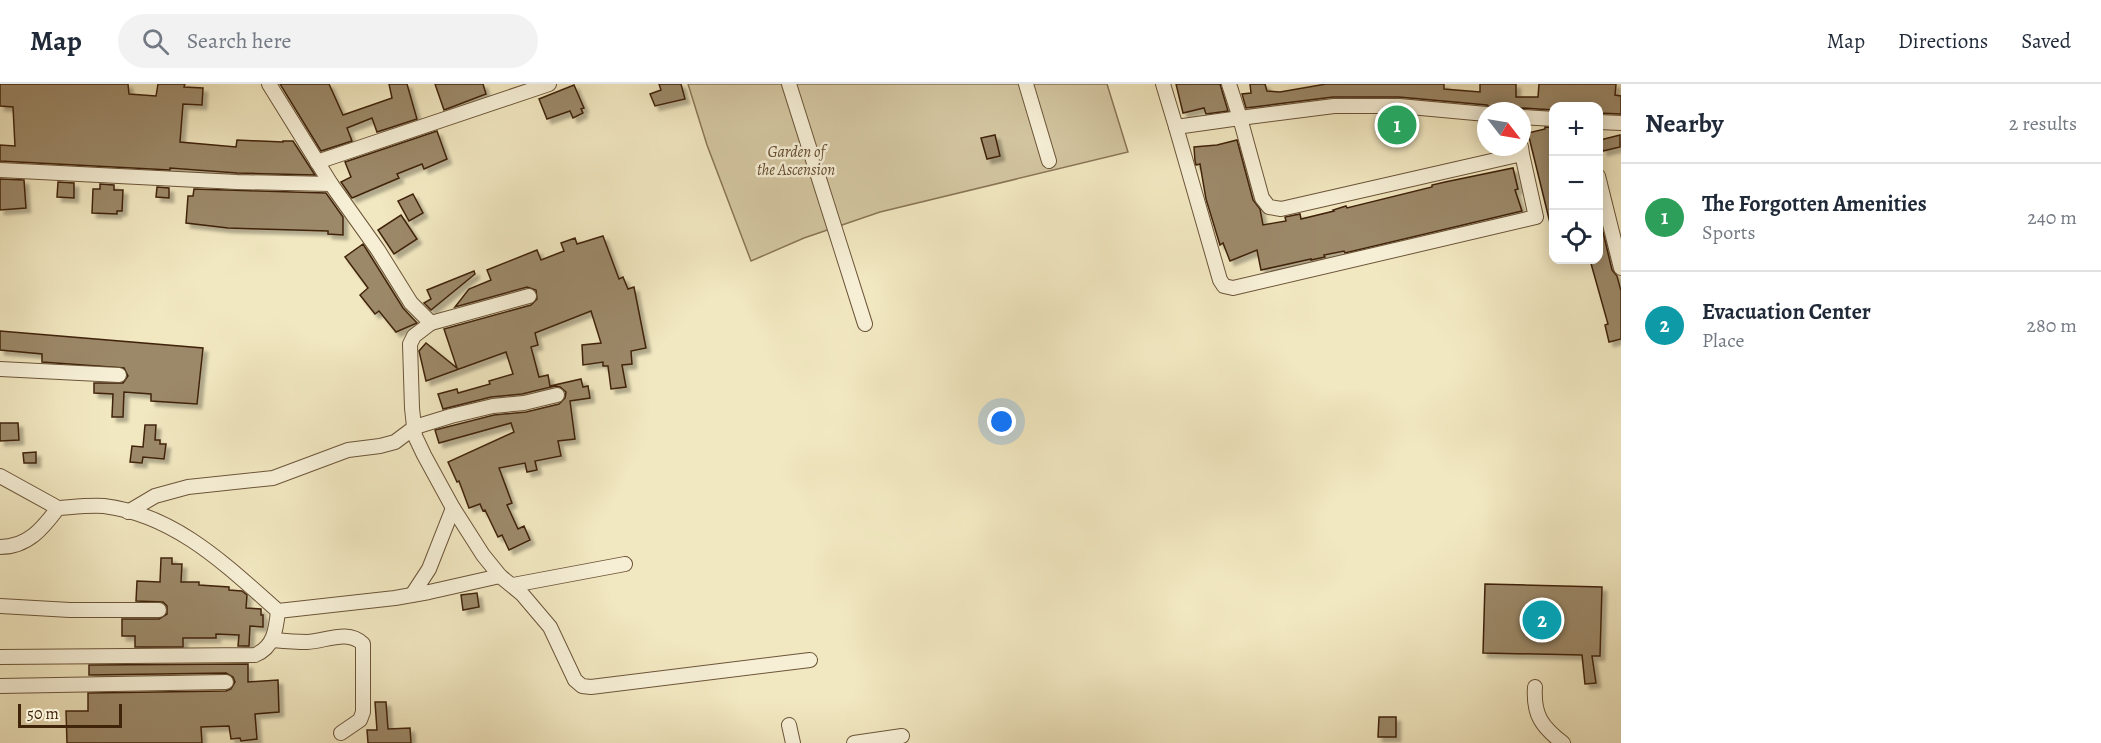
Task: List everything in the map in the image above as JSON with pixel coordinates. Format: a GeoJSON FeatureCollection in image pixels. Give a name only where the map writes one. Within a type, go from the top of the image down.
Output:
{"type":"FeatureCollection","features":[{"type":"Feature","properties":{"kind":"street"},"geometry":{"type":"LineString","coordinates":[[269,84],[331,184],[378,250],[411,303],[431,323]]}},
{"type":"Feature","properties":{"kind":"street"},"geometry":{"type":"LineString","coordinates":[[317,162],[549,84]]}},
{"type":"Feature","properties":{"kind":"street"},"geometry":{"type":"LineString","coordinates":[[789,84],[865,324]]}},
{"type":"Feature","properties":{"kind":"street"},"geometry":{"type":"LineString","coordinates":[[1026,84],[1048,161]]}},
{"type":"Feature","properties":{"kind":"street"},"geometry":{"type":"LineString","coordinates":[[1163,84],[1220,280],[1224,286],[1233,288],[1536,217],[1523,156]]}},
{"type":"Feature","properties":{"kind":"street"},"geometry":{"type":"LineString","coordinates":[[1229,84],[1262,198],[1265,204],[1275,209],[1501,156]]}},
{"type":"Feature","properties":{"kind":"street"},"geometry":{"type":"LineString","coordinates":[[1176,127],[1334,106],[1399,106],[1477,113]]}},
{"type":"Feature","properties":{"kind":"street"},"geometry":{"type":"LineString","coordinates":[[1531,118],[1549,119]]}},
{"type":"Feature","properties":{"kind":"street"},"geometry":{"type":"LineString","coordinates":[[1603,122],[1621,123]]}},
{"type":"Feature","properties":{"kind":"street"},"geometry":{"type":"LineString","coordinates":[[0,170],[237,182],[331,184]]}},
{"type":"Feature","properties":{"kind":"street"},"geometry":{"type":"LineString","coordinates":[[1603,193],[1621,268]]}},
{"type":"Feature","properties":{"kind":"street"},"geometry":{"type":"LineString","coordinates":[[529,296],[431,323],[414,336],[410,344],[415,436],[453,508],[483,555],[500,576],[513,585],[550,627],[575,680],[582,686],[591,687],[810,660]]}},
{"type":"Feature","properties":{"kind":"street"},"geometry":{"type":"LineString","coordinates":[[0,369],[120,375]]}},
{"type":"Feature","properties":{"kind":"street"},"geometry":{"type":"LineString","coordinates":[[128,513],[155,496],[188,487],[273,478],[348,450],[395,442],[415,427],[480,409],[524,403],[557,395]]}},
{"type":"Feature","properties":{"kind":"street"},"geometry":{"type":"LineString","coordinates":[[0,476],[58,508],[103,506],[174,529],[212,553],[278,611],[412,595],[500,576]]}},
{"type":"Feature","properties":{"kind":"street"},"geometry":{"type":"LineString","coordinates":[[0,547],[25,542],[42,529],[58,508]]}},
{"type":"Feature","properties":{"kind":"street"},"geometry":{"type":"LineString","coordinates":[[412,595],[429,569],[453,508]]}},
{"type":"Feature","properties":{"kind":"street"},"geometry":{"type":"LineString","coordinates":[[513,585],[625,564]]}},
{"type":"Feature","properties":{"kind":"street"},"geometry":{"type":"LineString","coordinates":[[0,606],[70,610],[159,610]]}},
{"type":"Feature","properties":{"kind":"street"},"geometry":{"type":"LineString","coordinates":[[0,657],[255,655],[264,651],[273,640],[278,611]]}},
{"type":"Feature","properties":{"kind":"street"},"geometry":{"type":"LineString","coordinates":[[273,640],[309,642],[348,636],[356,638],[363,644],[363,712],[360,720],[341,733]]}},
{"type":"Feature","properties":{"kind":"street"},"geometry":{"type":"LineString","coordinates":[[0,686],[226,682]]}},
{"type":"Feature","properties":{"kind":"street"},"geometry":{"type":"LineString","coordinates":[[1535,687],[1536,707],[1540,722],[1563,743]]}},
{"type":"Feature","properties":{"kind":"street"},"geometry":{"type":"LineString","coordinates":[[789,725],[793,743]]}},
{"type":"Feature","properties":{"kind":"street"},"geometry":{"type":"LineString","coordinates":[[854,743],[902,736]]}},
{"type":"Feature","properties":{"kind":"green space","name":"Garden of the Ascension"},"geometry":{"type":"Polygon","coordinates":[[[688,84],[1107,84],[1128,152],[880,212],[804,238],[751,261],[707,145],[688,84]]]}},
{"type":"Feature","properties":{"kind":"building"},"geometry":{"type":"Polygon","coordinates":[[[0,84],[128,84],[129,94],[156,96],[158,84],[185,84],[184,87],[203,88],[202,105],[183,104],[180,142],[236,147],[237,140],[293,141],[315,175],[0,161],[0,145],[15,146],[13,107],[0,106],[0,84]]]}},
{"type":"Feature","properties":{"kind":"building"},"geometry":{"type":"Polygon","coordinates":[[[280,84],[329,84],[343,115],[392,98],[389,84],[407,84],[417,119],[377,132],[372,118],[347,128],[352,141],[321,151],[280,84]]]}},
{"type":"Feature","properties":{"kind":"building"},"geometry":{"type":"Polygon","coordinates":[[[435,84],[483,84],[486,94],[444,110],[435,84]]]}},
{"type":"Feature","properties":{"kind":"building"},"geometry":{"type":"Polygon","coordinates":[[[659,84],[681,84],[685,99],[655,106],[650,94],[661,90],[659,84]]]}},
{"type":"Feature","properties":{"kind":"building"},"geometry":{"type":"Polygon","coordinates":[[[1176,84],[1220,84],[1228,111],[1206,114],[1204,108],[1183,113],[1176,84]]]}},
{"type":"Feature","properties":{"kind":"building"},"geometry":{"type":"Polygon","coordinates":[[[1250,84],[1265,84],[1267,91],[1280,92],[1326,84],[1444,84],[1444,89],[1480,92],[1480,84],[1516,84],[1516,97],[1538,97],[1539,84],[1616,84],[1615,95],[1621,96],[1621,114],[1603,113],[1603,102],[1549,102],[1549,110],[1531,109],[1531,102],[1477,102],[1477,104],[1399,97],[1333,97],[1246,108],[1242,94],[1251,93],[1250,84]]]}},
{"type":"Feature","properties":{"kind":"building"},"geometry":{"type":"Polygon","coordinates":[[[574,85],[584,108],[581,109],[583,113],[573,118],[570,111],[547,119],[539,99],[574,85]]]}},
{"type":"Feature","properties":{"kind":"building"},"geometry":{"type":"Polygon","coordinates":[[[1545,127],[1549,127],[1549,219],[1531,145],[1531,132],[1545,129],[1545,127]]]}},
{"type":"Feature","properties":{"kind":"building"},"geometry":{"type":"Polygon","coordinates":[[[437,131],[447,159],[424,169],[422,164],[397,174],[399,178],[352,198],[341,182],[351,177],[345,162],[437,131]]]}},
{"type":"Feature","properties":{"kind":"building"},"geometry":{"type":"Polygon","coordinates":[[[995,135],[1000,156],[987,159],[981,138],[995,135]]]}},
{"type":"Feature","properties":{"kind":"building"},"geometry":{"type":"Polygon","coordinates":[[[1620,135],[1620,147],[1603,151],[1603,139],[1620,135]]]}},
{"type":"Feature","properties":{"kind":"building"},"geometry":{"type":"Polygon","coordinates":[[[1237,140],[1253,200],[1260,209],[1263,225],[1286,221],[1285,217],[1300,214],[1301,219],[1346,206],[1347,208],[1432,187],[1432,185],[1513,168],[1518,189],[1515,190],[1522,211],[1345,253],[1344,251],[1324,255],[1325,257],[1261,270],[1257,250],[1230,261],[1223,243],[1220,245],[1206,199],[1200,164],[1196,165],[1195,161],[1194,147],[1237,140]]]}},
{"type":"Feature","properties":{"kind":"building"},"geometry":{"type":"Polygon","coordinates":[[[0,179],[24,180],[26,208],[0,210],[0,179]]]}},
{"type":"Feature","properties":{"kind":"building"},"geometry":{"type":"Polygon","coordinates":[[[58,182],[74,183],[74,198],[57,197],[58,182]]]}},
{"type":"Feature","properties":{"kind":"building"},"geometry":{"type":"Polygon","coordinates":[[[100,184],[114,185],[114,190],[123,190],[122,211],[117,211],[117,214],[92,213],[93,189],[100,189],[100,184]]]}},
{"type":"Feature","properties":{"kind":"building"},"geometry":{"type":"Polygon","coordinates":[[[157,187],[169,188],[169,198],[156,197],[157,187]]]}},
{"type":"Feature","properties":{"kind":"building"},"geometry":{"type":"Polygon","coordinates":[[[194,189],[326,193],[343,217],[343,235],[328,234],[328,231],[228,228],[186,223],[188,196],[193,196],[194,189]]]}},
{"type":"Feature","properties":{"kind":"building"},"geometry":{"type":"Polygon","coordinates":[[[413,194],[423,213],[409,221],[398,201],[413,194]]]}},
{"type":"Feature","properties":{"kind":"building"},"geometry":{"type":"Polygon","coordinates":[[[401,215],[417,239],[394,254],[378,230],[401,215]]]}},
{"type":"Feature","properties":{"kind":"building"},"geometry":{"type":"Polygon","coordinates":[[[1603,232],[1612,270],[1617,276],[1621,291],[1621,339],[1609,342],[1605,325],[1608,324],[1591,264],[1603,264],[1603,232]]]}},
{"type":"Feature","properties":{"kind":"building"},"geometry":{"type":"Polygon","coordinates":[[[603,236],[619,279],[623,277],[628,289],[634,287],[646,348],[631,351],[632,364],[622,365],[626,387],[611,389],[608,366],[603,366],[603,362],[583,365],[582,345],[601,343],[591,311],[535,333],[538,345],[531,347],[539,377],[548,375],[550,386],[581,379],[583,387],[588,386],[590,398],[570,401],[575,439],[558,441],[561,456],[535,461],[537,470],[527,472],[525,463],[499,468],[512,503],[507,505],[518,529],[524,526],[530,540],[509,550],[502,535],[498,537],[480,504],[469,508],[459,481],[457,482],[448,462],[514,432],[511,423],[439,443],[435,430],[494,415],[526,412],[559,404],[565,398],[566,392],[555,386],[522,394],[491,397],[443,409],[438,394],[457,389],[458,393],[490,384],[489,381],[513,374],[506,352],[426,381],[419,351],[426,343],[457,368],[444,329],[531,305],[537,299],[536,290],[527,287],[455,307],[469,289],[491,280],[487,270],[537,250],[541,260],[564,251],[561,243],[575,238],[577,244],[603,236]]]}},
{"type":"Feature","properties":{"kind":"building"},"geometry":{"type":"Polygon","coordinates":[[[363,244],[403,308],[417,323],[396,332],[379,311],[375,314],[360,295],[368,288],[345,257],[363,244]]]}},
{"type":"Feature","properties":{"kind":"building"},"geometry":{"type":"Polygon","coordinates":[[[474,271],[475,274],[431,310],[424,303],[431,299],[427,290],[474,271]]]}},
{"type":"Feature","properties":{"kind":"building"},"geometry":{"type":"Polygon","coordinates":[[[0,331],[203,348],[197,404],[151,401],[151,394],[124,392],[123,417],[112,417],[113,394],[94,393],[94,383],[123,383],[128,376],[124,368],[42,362],[42,354],[0,350],[0,331]]]}},
{"type":"Feature","properties":{"kind":"building"},"geometry":{"type":"Polygon","coordinates":[[[0,423],[18,423],[19,440],[0,441],[0,423]]]}},
{"type":"Feature","properties":{"kind":"building"},"geometry":{"type":"Polygon","coordinates":[[[145,425],[156,425],[155,440],[160,440],[160,444],[166,444],[164,459],[143,457],[142,463],[130,462],[132,446],[143,447],[145,425]]]}},
{"type":"Feature","properties":{"kind":"building"},"geometry":{"type":"Polygon","coordinates":[[[36,452],[36,463],[24,463],[23,453],[36,452]]]}},
{"type":"Feature","properties":{"kind":"building"},"geometry":{"type":"Polygon","coordinates":[[[161,558],[172,558],[172,564],[182,564],[181,582],[199,582],[199,585],[229,587],[229,590],[242,591],[247,595],[246,608],[261,609],[263,627],[250,626],[249,646],[238,646],[239,635],[216,634],[216,638],[183,638],[183,647],[135,647],[135,636],[122,636],[122,619],[159,619],[167,614],[167,606],[163,602],[136,601],[137,581],[160,582],[161,558]]]}},
{"type":"Feature","properties":{"kind":"building"},"geometry":{"type":"Polygon","coordinates":[[[1485,584],[1602,587],[1600,656],[1592,656],[1596,683],[1585,684],[1582,655],[1483,653],[1485,584]]]}},
{"type":"Feature","properties":{"kind":"building"},"geometry":{"type":"Polygon","coordinates":[[[477,593],[479,607],[463,610],[461,595],[477,593]]]}},
{"type":"Feature","properties":{"kind":"building"},"geometry":{"type":"Polygon","coordinates":[[[248,664],[248,682],[278,680],[279,712],[255,714],[257,739],[241,741],[240,738],[231,739],[229,726],[201,727],[202,743],[67,743],[66,711],[88,711],[88,693],[226,691],[231,689],[235,682],[233,677],[226,673],[89,675],[89,665],[248,664]]]}},
{"type":"Feature","properties":{"kind":"building"},"geometry":{"type":"Polygon","coordinates":[[[375,702],[386,702],[388,729],[410,728],[411,743],[368,743],[367,730],[377,730],[375,702]]]}},
{"type":"Feature","properties":{"kind":"building"},"geometry":{"type":"Polygon","coordinates":[[[1379,717],[1396,717],[1396,737],[1378,737],[1379,717]]]}},
{"type":"Feature","properties":{"kind":"place","name":"The Forgotten Amenities"},"geometry":{"type":"Point","coordinates":[1397,125]}},
{"type":"Feature","properties":{"kind":"place","name":"Evacuation Center"},"geometry":{"type":"Point","coordinates":[1542,620]}}]}
